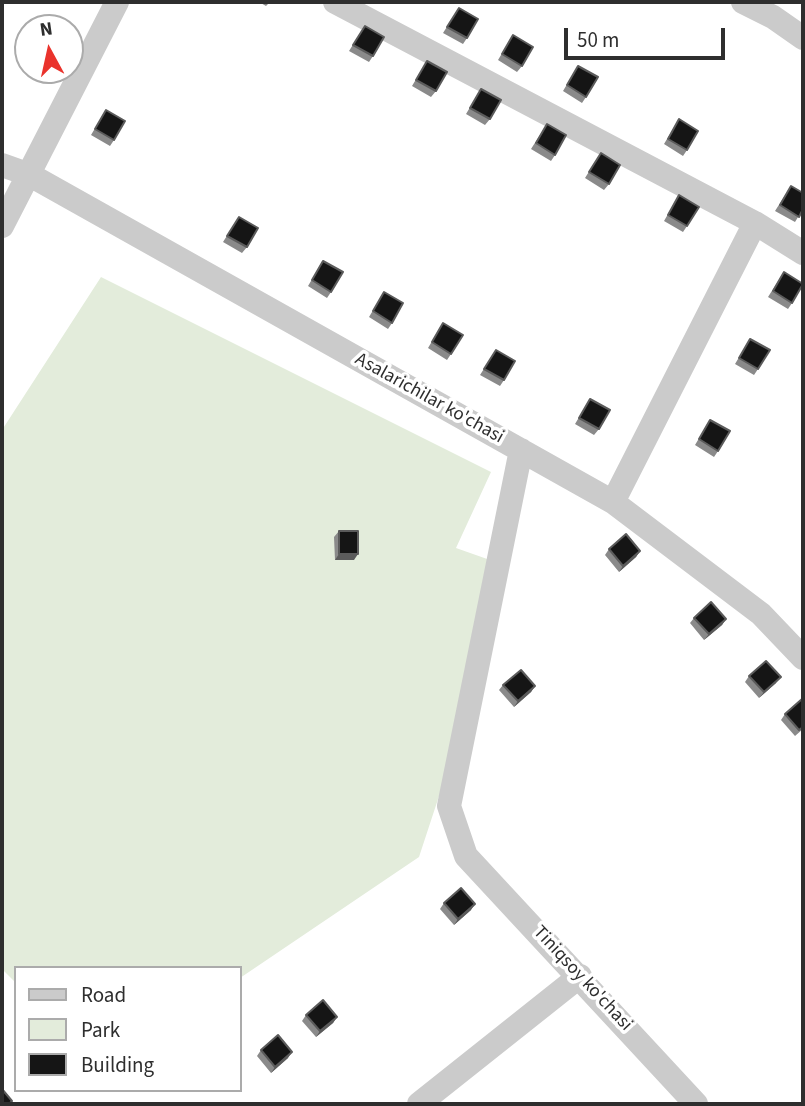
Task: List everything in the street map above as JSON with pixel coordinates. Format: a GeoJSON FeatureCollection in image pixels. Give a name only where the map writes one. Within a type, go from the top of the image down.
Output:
{"type":"FeatureCollection","features":[{"type":"Feature","properties":{"kind":"street"},"geometry":{"type":"LineString","coordinates":[[2,226],[117,2]]}},
{"type":"Feature","properties":{"kind":"street"},"geometry":{"type":"LineString","coordinates":[[335,2],[755,223],[803,253]]}},
{"type":"Feature","properties":{"kind":"street"},"geometry":{"type":"LineString","coordinates":[[743,2],[779,9],[803,38]]}},
{"type":"Feature","properties":{"kind":"street","name":"Asalarichilar ko'chasi"},"geometry":{"type":"LineString","coordinates":[[2,166],[30,175],[614,502],[761,614],[803,658]]}},
{"type":"Feature","properties":{"kind":"street"},"geometry":{"type":"LineString","coordinates":[[614,502],[755,223]]}},
{"type":"Feature","properties":{"kind":"street","name":"Tiniqsoy ko'chasi"},"geometry":{"type":"LineString","coordinates":[[521,450],[449,806],[466,856],[696,1104]]}},
{"type":"Feature","properties":{"kind":"street"},"geometry":{"type":"LineString","coordinates":[[419,1104],[580,976]]}},
{"type":"Feature","properties":{"kind":"green space"},"geometry":{"type":"Polygon","coordinates":[[[101,277],[491,472],[456,548],[490,560],[462,726],[419,857],[242,977],[242,966],[14,966],[14,981],[2,969],[2,430],[101,277]]]}},
{"type":"Feature","properties":{"kind":"building"},"geometry":{"type":"Polygon","coordinates":[[[459,8],[478,19],[467,38],[447,27],[459,8]]]}},
{"type":"Feature","properties":{"kind":"building"},"geometry":{"type":"Polygon","coordinates":[[[365,26],[384,37],[373,56],[353,45],[365,26]]]}},
{"type":"Feature","properties":{"kind":"building"},"geometry":{"type":"Polygon","coordinates":[[[513,35],[533,47],[522,66],[502,54],[513,35]]]}},
{"type":"Feature","properties":{"kind":"building"},"geometry":{"type":"Polygon","coordinates":[[[427,61],[447,72],[436,91],[416,80],[427,61]]]}},
{"type":"Feature","properties":{"kind":"building"},"geometry":{"type":"Polygon","coordinates":[[[578,66],[598,77],[586,97],[567,85],[578,66]]]}},
{"type":"Feature","properties":{"kind":"building"},"geometry":{"type":"Polygon","coordinates":[[[481,89],[501,100],[490,119],[470,108],[481,89]]]}},
{"type":"Feature","properties":{"kind":"building"},"geometry":{"type":"Polygon","coordinates":[[[106,110],[125,121],[114,140],[95,129],[106,110]]]}},
{"type":"Feature","properties":{"kind":"building"},"geometry":{"type":"Polygon","coordinates":[[[679,119],[698,131],[687,150],[668,139],[679,119]]]}},
{"type":"Feature","properties":{"kind":"building"},"geometry":{"type":"Polygon","coordinates":[[[547,124],[566,135],[555,155],[536,143],[547,124]]]}},
{"type":"Feature","properties":{"kind":"building"},"geometry":{"type":"Polygon","coordinates":[[[601,153],[620,165],[609,184],[589,172],[601,153]]]}},
{"type":"Feature","properties":{"kind":"building"},"geometry":{"type":"Polygon","coordinates":[[[791,186],[803,193],[803,209],[799,217],[780,205],[791,186]]]}},
{"type":"Feature","properties":{"kind":"building"},"geometry":{"type":"Polygon","coordinates":[[[679,195],[699,207],[687,226],[668,215],[679,195]]]}},
{"type":"Feature","properties":{"kind":"building"},"geometry":{"type":"Polygon","coordinates":[[[239,217],[258,228],[247,247],[227,236],[239,217]]]}},
{"type":"Feature","properties":{"kind":"building"},"geometry":{"type":"Polygon","coordinates":[[[323,261],[343,272],[331,292],[312,280],[323,261]]]}},
{"type":"Feature","properties":{"kind":"building"},"geometry":{"type":"Polygon","coordinates":[[[784,272],[803,284],[792,303],[773,291],[784,272]]]}},
{"type":"Feature","properties":{"kind":"building"},"geometry":{"type":"Polygon","coordinates":[[[384,292],[403,303],[392,323],[373,311],[384,292]]]}},
{"type":"Feature","properties":{"kind":"building"},"geometry":{"type":"Polygon","coordinates":[[[443,323],[463,335],[451,354],[432,342],[443,323]]]}},
{"type":"Feature","properties":{"kind":"building"},"geometry":{"type":"Polygon","coordinates":[[[750,339],[770,350],[758,369],[739,358],[750,339]]]}},
{"type":"Feature","properties":{"kind":"building"},"geometry":{"type":"Polygon","coordinates":[[[496,350],[515,361],[504,380],[484,369],[496,350]]]}},
{"type":"Feature","properties":{"kind":"building"},"geometry":{"type":"Polygon","coordinates":[[[590,399],[610,410],[599,429],[579,418],[590,399]]]}},
{"type":"Feature","properties":{"kind":"building"},"geometry":{"type":"Polygon","coordinates":[[[710,420],[730,431],[718,451],[699,439],[710,420]]]}},
{"type":"Feature","properties":{"kind":"building"},"geometry":{"type":"Polygon","coordinates":[[[339,531],[358,531],[358,554],[339,554],[339,531]]]}},
{"type":"Feature","properties":{"kind":"building"},"geometry":{"type":"Polygon","coordinates":[[[626,534],[640,551],[623,566],[609,549],[626,534]]]}},
{"type":"Feature","properties":{"kind":"building"},"geometry":{"type":"Polygon","coordinates":[[[711,602],[726,619],[709,634],[694,618],[711,602]]]}},
{"type":"Feature","properties":{"kind":"building"},"geometry":{"type":"Polygon","coordinates":[[[766,661],[781,677],[764,692],[749,676],[766,661]]]}},
{"type":"Feature","properties":{"kind":"building"},"geometry":{"type":"Polygon","coordinates":[[[521,670],[535,686],[518,701],[503,685],[521,670]]]}},
{"type":"Feature","properties":{"kind":"building"},"geometry":{"type":"Polygon","coordinates":[[[802,699],[803,727],[799,730],[785,714],[802,699]]]}},
{"type":"Feature","properties":{"kind":"building"},"geometry":{"type":"Polygon","coordinates":[[[461,888],[475,904],[458,919],[444,903],[461,888]]]}},
{"type":"Feature","properties":{"kind":"building"},"geometry":{"type":"Polygon","coordinates":[[[323,1000],[337,1017],[320,1031],[306,1015],[323,1000]]]}},
{"type":"Feature","properties":{"kind":"building"},"geometry":{"type":"Polygon","coordinates":[[[278,1035],[292,1052],[275,1067],[261,1050],[278,1035]]]}},
{"type":"Feature","properties":{"kind":"building"},"geometry":{"type":"Polygon","coordinates":[[[2,1089],[12,1101],[9,1104],[2,1104],[2,1089]]]}}]}
